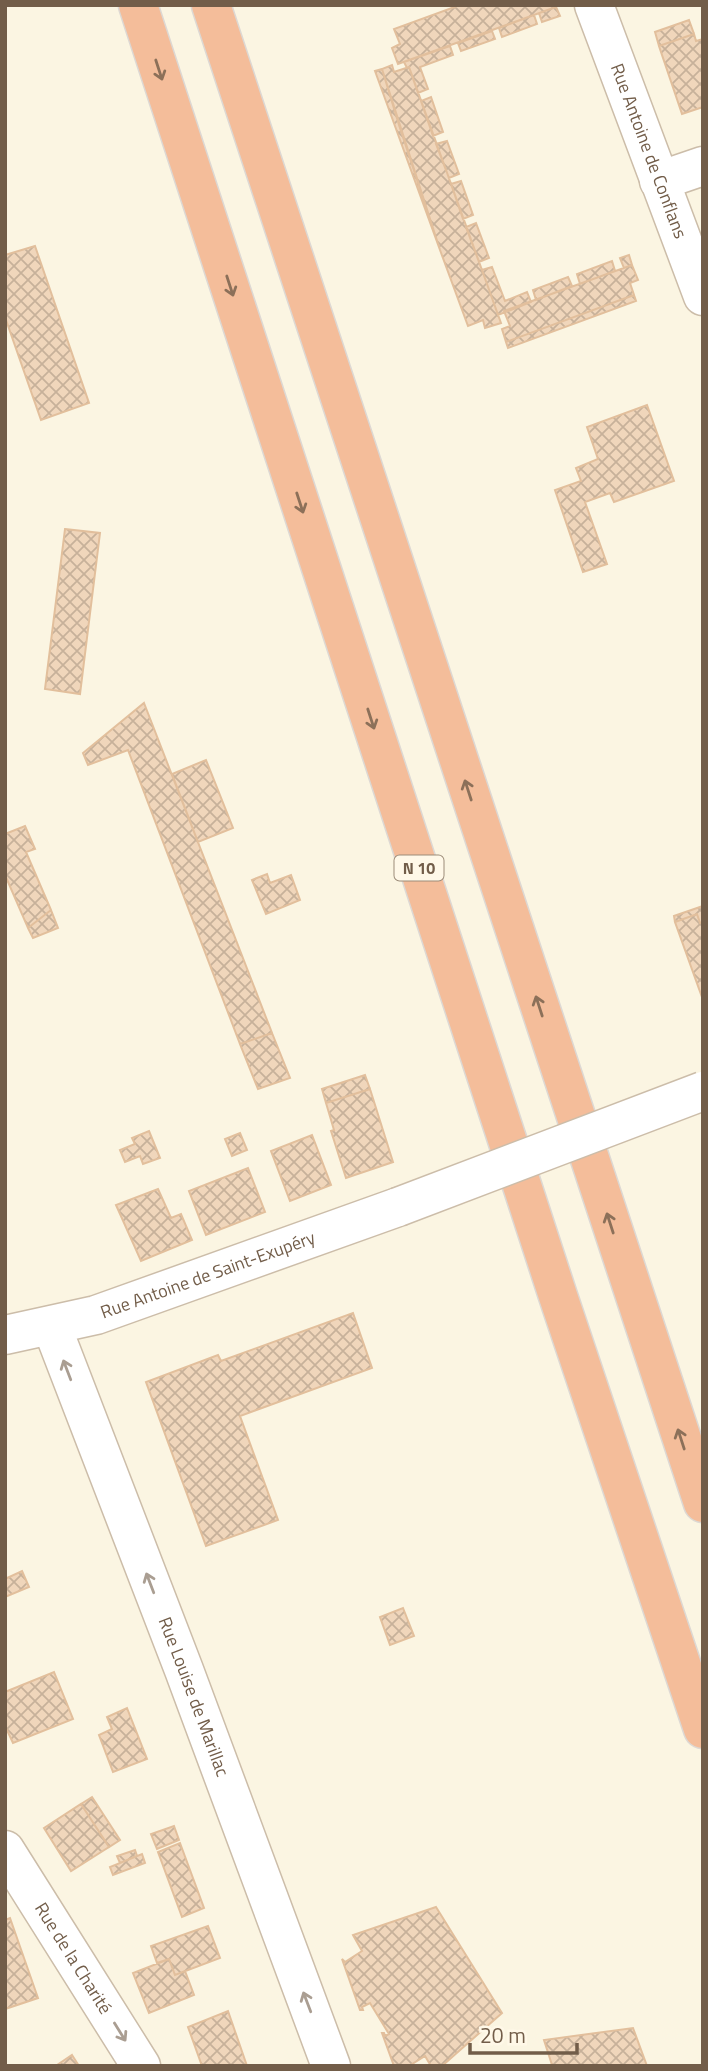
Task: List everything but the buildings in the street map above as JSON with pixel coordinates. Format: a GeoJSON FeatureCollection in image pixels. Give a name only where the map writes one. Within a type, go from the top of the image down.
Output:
{"type":"FeatureCollection","features":[{"type":"Feature","properties":{"kind":"highway","name":"N 10"},"geometry":{"type":"LineString","coordinates":[[138,5],[550,1270],[703,1729]]}},
{"type":"Feature","properties":{"kind":"highway"},"geometry":{"type":"LineString","coordinates":[[211,5],[703,1503]]}},
{"type":"Feature","properties":{"kind":"street","name":"Rue Antoine de Conflans"},"geometry":{"type":"LineString","coordinates":[[594,5],[703,296]]}},
{"type":"Feature","properties":{"kind":"street"},"geometry":{"type":"LineString","coordinates":[[659,181],[703,166]]}},
{"type":"Feature","properties":{"kind":"street","name":"Rue Antoine de Saint-Exupéry"},"geometry":{"type":"LineString","coordinates":[[8,1331],[52,1326],[96,1315],[398,1207],[703,1091]]}},
{"type":"Feature","properties":{"kind":"street","name":"Rue Louise de Marillac"},"geometry":{"type":"LineString","coordinates":[[52,1326],[184,1670],[331,2066]]}},
{"type":"Feature","properties":{"kind":"street","name":"Rue de la Charité"},"geometry":{"type":"LineString","coordinates":[[5,1850],[141,2066]]}}]}
